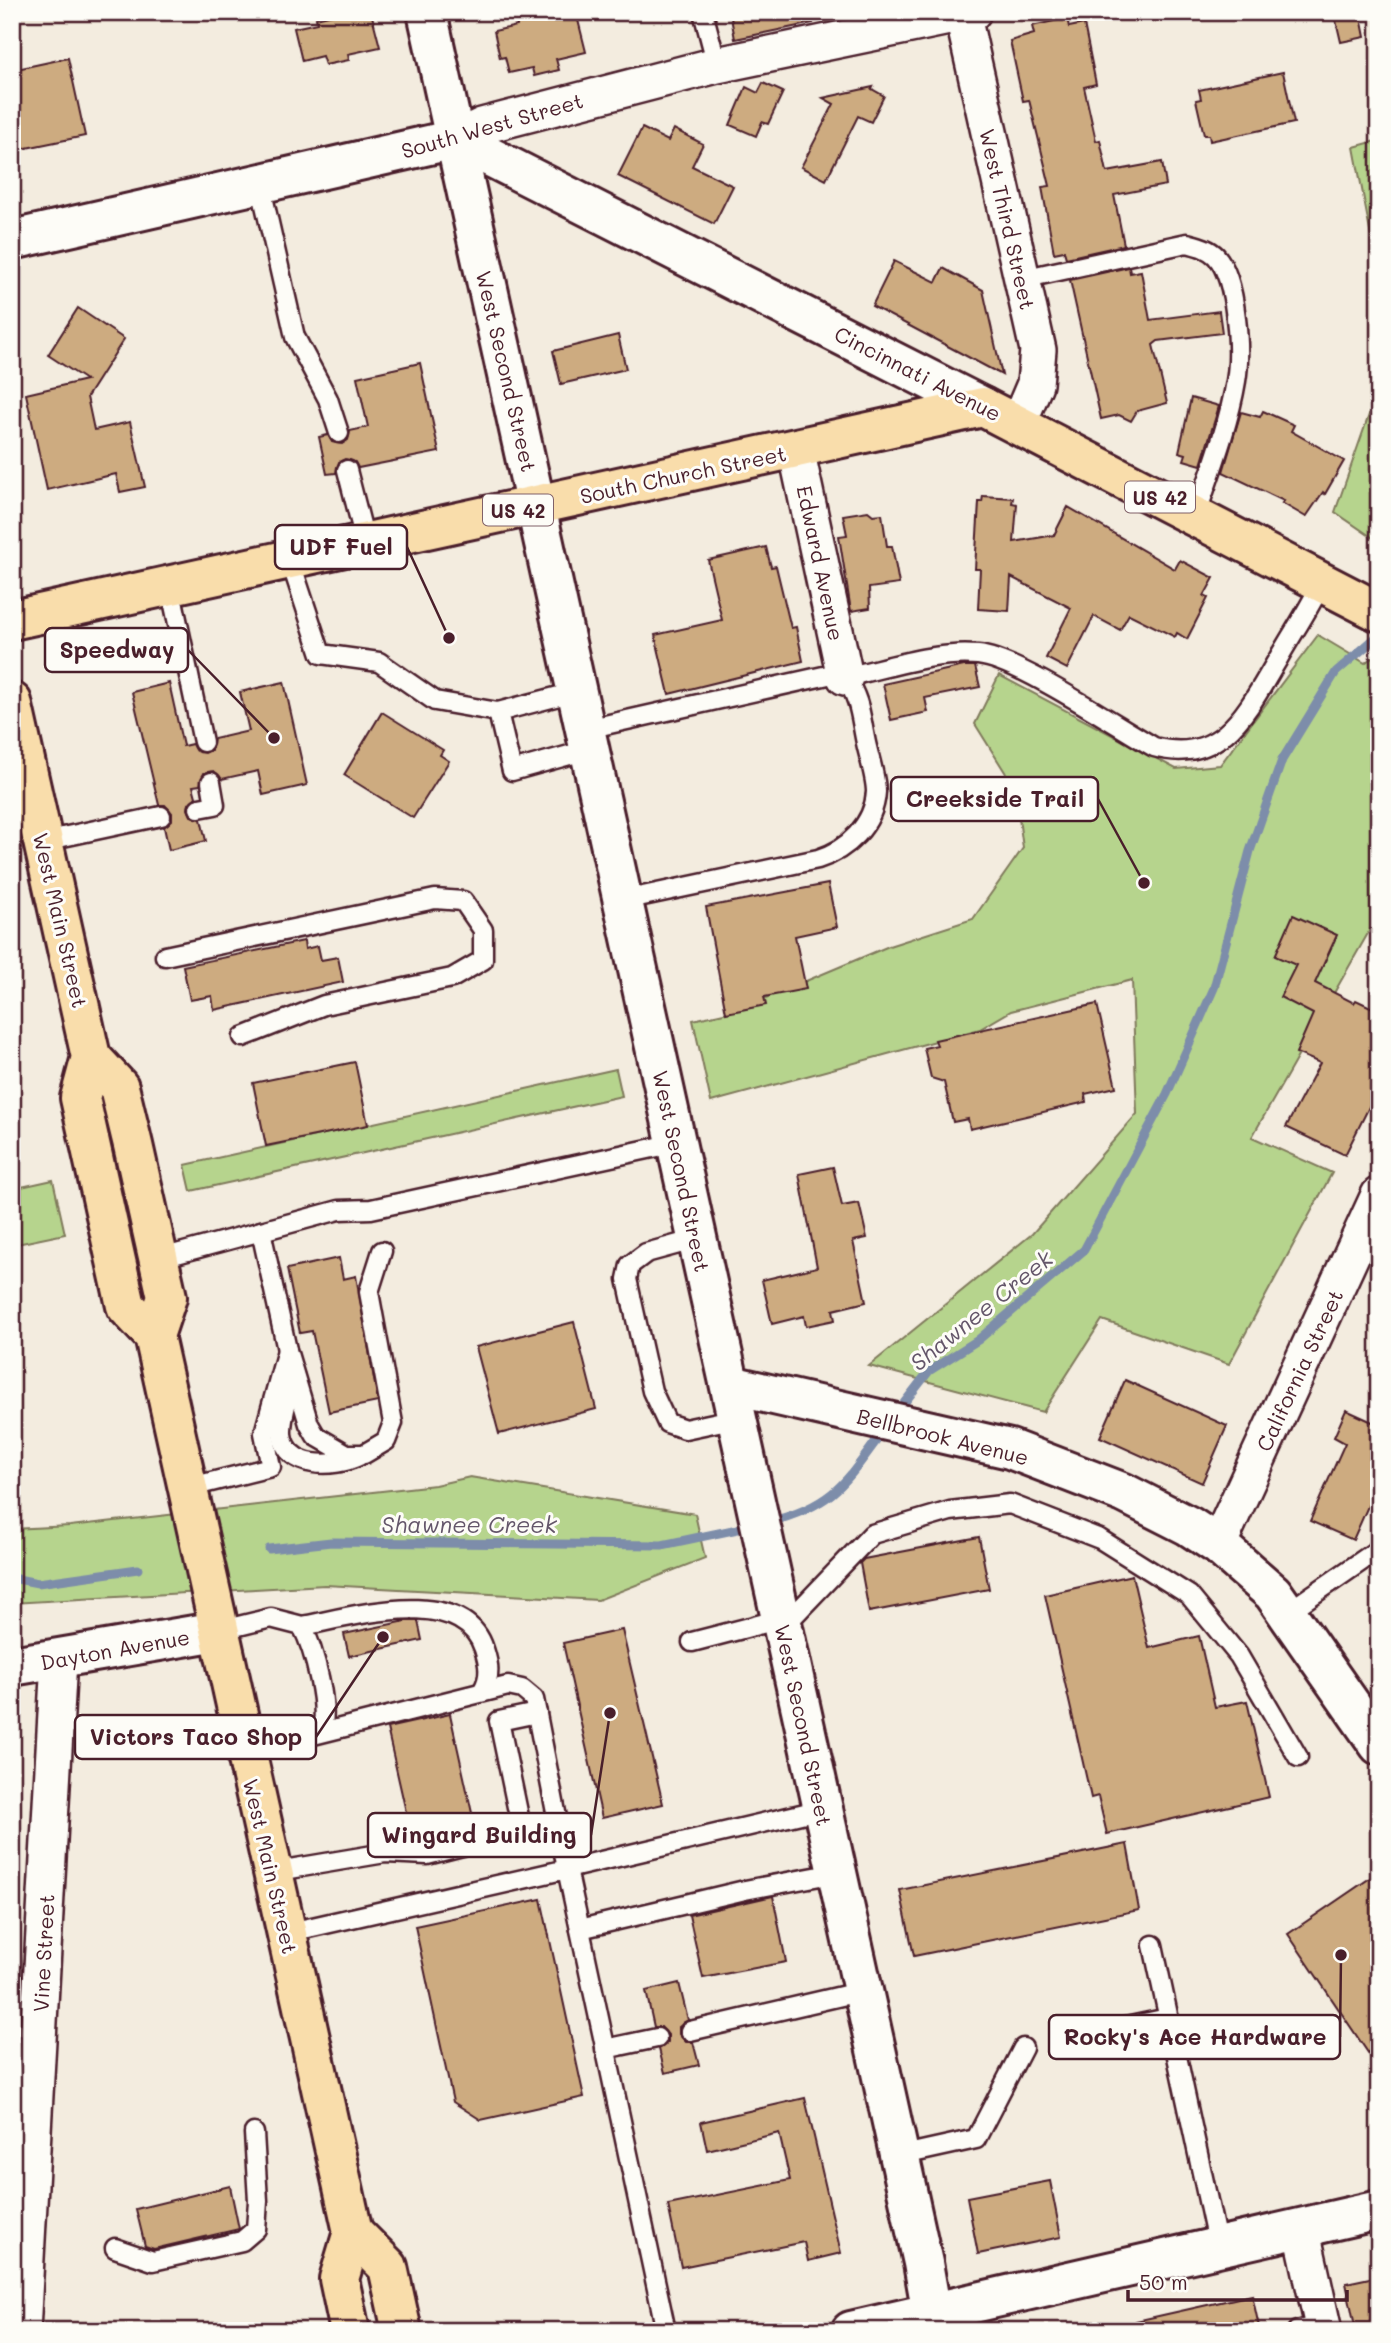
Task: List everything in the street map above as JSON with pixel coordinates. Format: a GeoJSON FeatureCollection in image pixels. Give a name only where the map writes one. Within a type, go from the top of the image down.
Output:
{"type":"FeatureCollection","features":[{"type":"Feature","properties":{"kind":"main road","name":"West Second Street"},"geometry":{"type":"LineString","coordinates":[[427,12],[589,739],[900,2156],[934,2322]]}},
{"type":"Feature","properties":{"kind":"main road","name":"South West Street"},"geometry":{"type":"LineString","coordinates":[[12,240],[455,139]]}},
{"type":"Feature","properties":{"kind":"main road","name":"Cincinnati Avenue"},"geometry":{"type":"LineString","coordinates":[[455,139],[1196,515],[1379,612]]}},
{"type":"Feature","properties":{"kind":"main road","name":"South Church Street"},"geometry":{"type":"LineString","coordinates":[[12,620],[983,407]]}},
{"type":"Feature","properties":{"kind":"main road","name":"West Main Street"},"geometry":{"type":"LineString","coordinates":[[14,718],[92,1057],[80,1098],[126,1306],[154,1336],[354,2232]]}},
{"type":"Feature","properties":{"kind":"main road"},"geometry":{"type":"LineString","coordinates":[[92,1057],[120,1087],[167,1297],[154,1336]]}},
{"type":"Feature","properties":{"kind":"main road","name":"Bellbrook Avenue"},"geometry":{"type":"LineString","coordinates":[[734,1402],[852,1414],[1010,1449],[1124,1493],[1218,1545],[1253,1574],[1288,1612],[1379,1745]]}},
{"type":"Feature","properties":{"kind":"main road","name":"Dayton Avenue"},"geometry":{"type":"LineString","coordinates":[[12,1667],[218,1630]]}},
{"type":"Feature","properties":{"kind":"main road"},"geometry":{"type":"LineString","coordinates":[[851,2331],[934,2322],[1218,2247],[1379,2210]]}},
{"type":"Feature","properties":{"kind":"main road"},"geometry":{"type":"LineString","coordinates":[[350,2331],[339,2279],[354,2232],[388,2267],[402,2331]]}},
{"type":"Feature","properties":{"kind":"street","name":"South West Street"},"geometry":{"type":"LineString","coordinates":[[455,139],[491,124],[717,65],[966,13]]}},
{"type":"Feature","properties":{"kind":"street","name":"West Third Street"},"geometry":{"type":"LineString","coordinates":[[966,13],[1038,350],[1038,367],[1032,395],[1018,424]]}},
{"type":"Feature","properties":{"kind":"street","name":"Edward Avenue"},"geometry":{"type":"LineString","coordinates":[[796,449],[845,677]]}},
{"type":"Feature","properties":{"kind":"street","name":"California Street"},"geometry":{"type":"LineString","coordinates":[[1218,1545],[1379,1195]]}},
{"type":"Feature","properties":{"kind":"street","name":"Vine Street"},"geometry":{"type":"LineString","coordinates":[[22,2331],[20,2231],[24,2110],[59,1659]]}},
{"type":"Feature","properties":{"kind":"street"},"geometry":{"type":"LineString","coordinates":[[1300,2227],[1314,2329]]}},
{"type":"Feature","properties":{"kind":"lane"},"geometry":{"type":"LineString","coordinates":[[703,12],[717,65]]}},
{"type":"Feature","properties":{"kind":"lane"},"geometry":{"type":"LineString","coordinates":[[260,183],[295,337],[328,399],[339,433]]}},
{"type":"Feature","properties":{"kind":"lane"},"geometry":{"type":"LineString","coordinates":[[1021,279],[1187,243],[1205,248],[1217,257],[1224,269],[1234,309],[1238,343],[1236,382],[1196,515]]}},
{"type":"Feature","properties":{"kind":"lane"},"geometry":{"type":"LineString","coordinates":[[347,470],[366,544]]}},
{"type":"Feature","properties":{"kind":"lane"},"geometry":{"type":"LineString","coordinates":[[290,560],[321,653],[379,662],[435,701],[498,712],[578,691]]}},
{"type":"Feature","properties":{"kind":"lane"},"geometry":{"type":"LineString","coordinates":[[170,586],[203,742]]}},
{"type":"Feature","properties":{"kind":"lane"},"geometry":{"type":"LineString","coordinates":[[845,677],[958,654],[982,655],[1015,667],[1154,747],[1174,753],[1195,751],[1233,727],[1254,701],[1328,587]]}},
{"type":"Feature","properties":{"kind":"lane"},"geometry":{"type":"LineString","coordinates":[[498,712],[512,771],[589,739],[837,673],[845,677],[859,698],[876,792],[872,811],[851,842],[834,854],[818,859],[624,900]]}},
{"type":"Feature","properties":{"kind":"lane"},"geometry":{"type":"LineString","coordinates":[[199,808],[215,805],[211,782]]}},
{"type":"Feature","properties":{"kind":"lane"},"geometry":{"type":"LineString","coordinates":[[44,841],[161,816]]}},
{"type":"Feature","properties":{"kind":"lane"},"geometry":{"type":"LineString","coordinates":[[165,956],[435,899],[463,901],[483,930],[483,960],[452,978],[324,1005],[243,1037]]}},
{"type":"Feature","properties":{"kind":"lane"},"geometry":{"type":"LineString","coordinates":[[158,1259],[339,1210],[370,1209],[676,1143]]}},
{"type":"Feature","properties":{"kind":"lane"},"geometry":{"type":"LineString","coordinates":[[261,1231],[287,1350],[309,1424],[316,1436],[348,1454],[364,1454]]}},
{"type":"Feature","properties":{"kind":"lane"},"geometry":{"type":"LineString","coordinates":[[697,1239],[646,1253],[630,1265],[627,1279],[658,1408],[667,1423],[685,1429],[734,1402]]}},
{"type":"Feature","properties":{"kind":"lane"},"geometry":{"type":"LineString","coordinates":[[295,1371],[282,1430],[284,1444],[293,1454],[308,1462],[346,1462],[386,1441],[393,1423],[369,1292],[382,1251]]}},
{"type":"Feature","properties":{"kind":"lane"},"geometry":{"type":"LineString","coordinates":[[187,1488],[271,1466],[264,1433],[287,1350]]}},
{"type":"Feature","properties":{"kind":"lane"},"geometry":{"type":"LineString","coordinates":[[692,1642],[782,1623],[872,1534],[950,1511],[1010,1504],[1100,1539],[1189,1595],[1239,1656],[1298,1757]]}},
{"type":"Feature","properties":{"kind":"lane"},"geometry":{"type":"LineString","coordinates":[[1288,1612],[1379,1549]]}},
{"type":"Feature","properties":{"kind":"lane"},"geometry":{"type":"LineString","coordinates":[[218,1630],[271,1618],[302,1626],[424,1607],[458,1617],[482,1641],[489,1665],[484,1690]]}},
{"type":"Feature","properties":{"kind":"lane"},"geometry":{"type":"LineString","coordinates":[[302,1626],[310,1641],[326,1719],[321,1732]]}},
{"type":"Feature","properties":{"kind":"lane"},"geometry":{"type":"LineString","coordinates":[[244,1748],[321,1732],[484,1690],[508,1686],[522,1689],[534,1699],[566,1869],[666,2331]]}},
{"type":"Feature","properties":{"kind":"lane"},"geometry":{"type":"LineString","coordinates":[[272,1872],[385,1853],[427,1855],[522,1831],[499,1721],[537,1713]]}},
{"type":"Feature","properties":{"kind":"lane"},"geometry":{"type":"LineString","coordinates":[[286,1933],[822,1810]]}},
{"type":"Feature","properties":{"kind":"lane"},"geometry":{"type":"LineString","coordinates":[[580,1929],[745,1890],[836,1873]]}},
{"type":"Feature","properties":{"kind":"lane"},"geometry":{"type":"LineString","coordinates":[[1153,1945],[1218,2247]]}},
{"type":"Feature","properties":{"kind":"lane"},"geometry":{"type":"LineString","coordinates":[[690,2031],[863,1990]]}},
{"type":"Feature","properties":{"kind":"lane"},"geometry":{"type":"LineString","coordinates":[[1097,2034],[1168,2018]]}},
{"type":"Feature","properties":{"kind":"lane"},"geometry":{"type":"LineString","coordinates":[[605,2049],[657,2038]]}},
{"type":"Feature","properties":{"kind":"lane"},"geometry":{"type":"LineString","coordinates":[[900,2156],[976,2139],[1023,2048]]}},
{"type":"Feature","properties":{"kind":"lane"},"geometry":{"type":"LineString","coordinates":[[114,2248],[153,2261],[242,2241],[256,2229],[258,2201],[254,2133]]}},
{"type":"Feature","properties":{"kind":"green space"},"geometry":{"type":"Polygon","coordinates":[[[1379,140],[1379,279],[1354,147],[1379,140]]]}},
{"type":"Feature","properties":{"kind":"green space"},"geometry":{"type":"Polygon","coordinates":[[[1379,386],[1379,542],[1335,512],[1379,386]]]}},
{"type":"Feature","properties":{"kind":"green space"},"geometry":{"type":"Polygon","coordinates":[[[1318,635],[1365,663],[1371,658],[1379,662],[1379,914],[1252,1137],[1332,1173],[1229,1364],[1102,1320],[1043,1412],[869,1366],[1032,1234],[1137,1114],[1132,980],[1011,1011],[980,1029],[711,1102],[693,1020],[737,1010],[889,946],[973,919],[1023,848],[1015,788],[975,724],[999,675],[1176,769],[1220,765],[1318,635]]]}},
{"type":"Feature","properties":{"kind":"green space"},"geometry":{"type":"Polygon","coordinates":[[[616,1069],[622,1096],[191,1191],[185,1165],[616,1069]]]}},
{"type":"Feature","properties":{"kind":"green space"},"geometry":{"type":"Polygon","coordinates":[[[53,1180],[65,1234],[12,1245],[12,1189],[53,1180]]]}},
{"type":"Feature","properties":{"kind":"green space"},"geometry":{"type":"Polygon","coordinates":[[[470,1477],[695,1514],[705,1558],[598,1600],[325,1585],[12,1603],[12,1529],[70,1526],[435,1485],[470,1477]]]}},
{"type":"Feature","properties":{"kind":"building"},"geometry":{"type":"Polygon","coordinates":[[[341,12],[371,12],[380,47],[348,54],[349,60],[325,65],[322,56],[302,61],[294,28],[317,23],[316,18],[341,12]]]}},
{"type":"Feature","properties":{"kind":"building"},"geometry":{"type":"Polygon","coordinates":[[[516,12],[576,12],[586,52],[556,59],[559,70],[534,76],[532,68],[509,73],[505,57],[500,58],[494,31],[517,26],[516,12]]]}},
{"type":"Feature","properties":{"kind":"building"},"geometry":{"type":"Polygon","coordinates":[[[730,12],[811,12],[813,23],[735,39],[730,12]]]}},
{"type":"Feature","properties":{"kind":"building"},"geometry":{"type":"Polygon","coordinates":[[[1334,12],[1360,12],[1365,37],[1341,42],[1334,12]]]}},
{"type":"Feature","properties":{"kind":"building"},"geometry":{"type":"Polygon","coordinates":[[[1067,18],[1069,27],[1084,24],[1096,84],[1084,87],[1096,141],[1100,140],[1107,172],[1162,162],[1166,185],[1114,195],[1124,245],[1066,258],[1064,251],[1054,253],[1042,187],[1050,186],[1029,100],[1023,101],[1010,41],[1034,34],[1032,26],[1067,18]]]}},
{"type":"Feature","properties":{"kind":"building"},"geometry":{"type":"Polygon","coordinates":[[[68,58],[85,136],[21,149],[12,108],[12,70],[68,58]]]}},
{"type":"Feature","properties":{"kind":"building"},"geometry":{"type":"Polygon","coordinates":[[[1283,72],[1294,123],[1210,141],[1209,135],[1204,135],[1196,100],[1201,99],[1199,90],[1283,72]]]}},
{"type":"Feature","properties":{"kind":"building"},"geometry":{"type":"Polygon","coordinates":[[[763,83],[783,92],[768,124],[762,122],[756,136],[730,125],[746,87],[758,93],[763,83]]]}},
{"type":"Feature","properties":{"kind":"building"},"geometry":{"type":"Polygon","coordinates":[[[873,87],[872,89],[884,96],[871,122],[858,116],[826,180],[801,167],[834,104],[823,98],[873,87]]]}},
{"type":"Feature","properties":{"kind":"building"},"geometry":{"type":"Polygon","coordinates":[[[642,128],[668,141],[674,129],[703,144],[692,166],[733,186],[714,224],[618,176],[642,128]]]}},
{"type":"Feature","properties":{"kind":"building"},"geometry":{"type":"Polygon","coordinates":[[[894,261],[936,282],[943,268],[983,290],[1002,375],[872,306],[894,261]]]}},
{"type":"Feature","properties":{"kind":"building"},"geometry":{"type":"Polygon","coordinates":[[[1129,267],[1130,273],[1141,271],[1150,320],[1219,311],[1222,333],[1158,341],[1153,345],[1167,403],[1137,411],[1131,421],[1119,415],[1101,419],[1070,280],[1129,267]]]}},
{"type":"Feature","properties":{"kind":"building"},"geometry":{"type":"Polygon","coordinates":[[[78,308],[124,339],[87,397],[94,430],[130,422],[145,487],[120,492],[116,474],[47,490],[26,394],[86,380],[48,355],[78,308]]]}},
{"type":"Feature","properties":{"kind":"building"},"geometry":{"type":"Polygon","coordinates":[[[618,335],[626,369],[561,384],[553,351],[618,335]]]}},
{"type":"Feature","properties":{"kind":"building"},"geometry":{"type":"Polygon","coordinates":[[[420,363],[439,452],[358,468],[355,462],[345,459],[339,462],[336,473],[327,474],[319,437],[328,435],[332,442],[342,444],[348,440],[350,431],[368,427],[357,377],[420,363]]]}},
{"type":"Feature","properties":{"kind":"building"},"geometry":{"type":"Polygon","coordinates":[[[1191,398],[1219,406],[1201,465],[1184,460],[1186,454],[1179,452],[1191,398]]]}},
{"type":"Feature","properties":{"kind":"building"},"geometry":{"type":"Polygon","coordinates":[[[1263,411],[1294,425],[1291,431],[1344,461],[1325,494],[1323,492],[1306,517],[1282,503],[1284,501],[1223,472],[1241,412],[1260,417],[1263,411]]]}},
{"type":"Feature","properties":{"kind":"building"},"geometry":{"type":"Polygon","coordinates":[[[983,496],[1013,498],[1012,503],[1017,504],[1014,542],[1054,535],[1068,507],[1175,569],[1180,560],[1214,578],[1204,596],[1208,598],[1187,639],[1177,633],[1175,637],[1129,614],[1120,630],[1094,616],[1067,669],[1046,658],[1071,608],[1011,577],[1009,611],[978,609],[980,569],[975,569],[979,502],[982,502],[983,496]]]}},
{"type":"Feature","properties":{"kind":"building"},"geometry":{"type":"Polygon","coordinates":[[[868,511],[873,515],[882,514],[887,546],[892,546],[899,584],[869,588],[870,608],[851,611],[839,536],[847,535],[843,515],[868,511]]]}},
{"type":"Feature","properties":{"kind":"building"},"geometry":{"type":"Polygon","coordinates":[[[766,547],[771,567],[776,566],[791,628],[796,627],[803,661],[669,694],[655,635],[722,620],[708,560],[766,547]]]}},
{"type":"Feature","properties":{"kind":"building"},"geometry":{"type":"Polygon","coordinates":[[[964,666],[975,666],[980,687],[925,698],[928,712],[891,720],[883,684],[964,666]]]}},
{"type":"Feature","properties":{"kind":"building"},"geometry":{"type":"Polygon","coordinates":[[[284,682],[307,785],[263,795],[258,771],[222,779],[214,771],[204,773],[200,785],[193,786],[196,797],[188,809],[191,816],[201,819],[206,841],[169,850],[164,827],[172,820],[172,813],[165,805],[159,805],[132,692],[169,683],[183,746],[192,744],[195,750],[205,753],[211,750],[214,739],[249,731],[240,692],[284,682]]]}},
{"type":"Feature","properties":{"kind":"building"},"geometry":{"type":"Polygon","coordinates":[[[382,712],[443,750],[440,755],[449,761],[413,818],[344,775],[382,712]]]}},
{"type":"Feature","properties":{"kind":"building"},"geometry":{"type":"Polygon","coordinates":[[[828,884],[837,927],[795,936],[806,989],[764,997],[766,1005],[726,1013],[706,907],[828,884]]]}},
{"type":"Feature","properties":{"kind":"building"},"geometry":{"type":"Polygon","coordinates":[[[1293,915],[1337,935],[1315,983],[1354,1003],[1356,1000],[1379,1011],[1379,1087],[1345,1155],[1286,1127],[1320,1063],[1296,1053],[1313,1014],[1280,997],[1296,965],[1275,956],[1293,915]]]}},
{"type":"Feature","properties":{"kind":"building"},"geometry":{"type":"Polygon","coordinates":[[[304,941],[305,949],[318,946],[321,960],[338,957],[343,982],[214,1010],[212,996],[190,1000],[183,966],[304,941]]]}},
{"type":"Feature","properties":{"kind":"building"},"geometry":{"type":"Polygon","coordinates":[[[1097,1004],[1116,1087],[1085,1094],[1086,1102],[970,1129],[968,1119],[953,1122],[944,1082],[931,1078],[924,1048],[937,1045],[935,1040],[1097,1004]]]}},
{"type":"Feature","properties":{"kind":"building"},"geometry":{"type":"Polygon","coordinates":[[[355,1062],[368,1125],[266,1146],[253,1083],[355,1062]]]}},
{"type":"Feature","properties":{"kind":"building"},"geometry":{"type":"Polygon","coordinates":[[[833,1167],[842,1206],[859,1203],[867,1238],[853,1241],[866,1302],[833,1310],[835,1320],[806,1326],[804,1316],[772,1324],[762,1280],[817,1267],[799,1174],[833,1167]]]}},
{"type":"Feature","properties":{"kind":"building"},"geometry":{"type":"Polygon","coordinates":[[[339,1258],[343,1279],[356,1276],[378,1402],[329,1412],[312,1331],[300,1333],[287,1269],[339,1258]]]}},
{"type":"Feature","properties":{"kind":"building"},"geometry":{"type":"Polygon","coordinates":[[[574,1322],[596,1409],[499,1434],[476,1347],[574,1322]]]}},
{"type":"Feature","properties":{"kind":"building"},"geometry":{"type":"Polygon","coordinates":[[[1125,1380],[1227,1426],[1202,1483],[1100,1437],[1125,1380]]]}},
{"type":"Feature","properties":{"kind":"building"},"geometry":{"type":"Polygon","coordinates":[[[1346,1410],[1379,1425],[1379,1481],[1353,1540],[1310,1521],[1345,1443],[1334,1437],[1346,1410]]]}},
{"type":"Feature","properties":{"kind":"building"},"geometry":{"type":"Polygon","coordinates":[[[979,1537],[989,1589],[869,1612],[860,1563],[864,1559],[979,1537]]]}},
{"type":"Feature","properties":{"kind":"building"},"geometry":{"type":"Polygon","coordinates":[[[1132,1575],[1149,1648],[1199,1636],[1215,1707],[1247,1701],[1269,1797],[1107,1834],[1098,1796],[1091,1798],[1045,1595],[1132,1575]]]}},
{"type":"Feature","properties":{"kind":"building"},"geometry":{"type":"Polygon","coordinates":[[[418,1621],[422,1640],[349,1656],[344,1634],[418,1621]]]}},
{"type":"Feature","properties":{"kind":"building"},"geometry":{"type":"Polygon","coordinates":[[[622,1630],[663,1804],[602,1818],[563,1643],[622,1630]]]}},
{"type":"Feature","properties":{"kind":"building"},"geometry":{"type":"Polygon","coordinates":[[[450,1714],[476,1831],[426,1844],[413,1843],[387,1728],[450,1714]]]}},
{"type":"Feature","properties":{"kind":"building"},"geometry":{"type":"Polygon","coordinates":[[[1127,1844],[1139,1910],[914,1956],[900,1890],[1127,1844]]]}},
{"type":"Feature","properties":{"kind":"building"},"geometry":{"type":"Polygon","coordinates":[[[1379,1872],[1379,2069],[1288,1934],[1379,1872]]]}},
{"type":"Feature","properties":{"kind":"building"},"geometry":{"type":"Polygon","coordinates":[[[773,1896],[786,1962],[703,1978],[689,1915],[773,1896]]]}},
{"type":"Feature","properties":{"kind":"building"},"geometry":{"type":"Polygon","coordinates":[[[541,1899],[584,2097],[481,2120],[453,2102],[415,1926],[541,1899]]]}},
{"type":"Feature","properties":{"kind":"building"},"geometry":{"type":"Polygon","coordinates":[[[679,1983],[688,2020],[679,2027],[679,2034],[686,2042],[693,2042],[699,2065],[665,2073],[659,2049],[668,2042],[668,2035],[661,2027],[654,2027],[646,1991],[679,1983]]]}},
{"type":"Feature","properties":{"kind":"building"},"geometry":{"type":"Polygon","coordinates":[[[805,2098],[841,2253],[808,2261],[804,2242],[681,2267],[668,2205],[790,2180],[779,2133],[707,2150],[701,2122],[805,2098]]]}},
{"type":"Feature","properties":{"kind":"building"},"geometry":{"type":"Polygon","coordinates":[[[1050,2181],[1061,2237],[978,2254],[967,2197],[1050,2181]]]}},
{"type":"Feature","properties":{"kind":"building"},"geometry":{"type":"Polygon","coordinates":[[[230,2186],[239,2229],[154,2249],[145,2246],[136,2209],[230,2186]]]}},
{"type":"Feature","properties":{"kind":"building"},"geometry":{"type":"Polygon","coordinates":[[[1379,2276],[1379,2331],[1356,2331],[1346,2283],[1379,2276]]]}},
{"type":"Feature","properties":{"kind":"building"},"geometry":{"type":"Polygon","coordinates":[[[1252,2295],[1260,2331],[1138,2331],[1136,2321],[1252,2295]]]}},
{"type":"Feature","properties":{"kind":"waterway","name":"Shawnee Creek"},"geometry":{"type":"LineString","coordinates":[[897,1412],[929,1371],[978,1340],[1084,1250],[1167,1094],[1214,988],[1250,851],[1282,760],[1336,672],[1379,635]]}},
{"type":"Feature","properties":{"kind":"waterway","name":"Shawnee Creek"},"geometry":{"type":"LineString","coordinates":[[769,1522],[810,1508],[838,1489],[885,1429]]}},
{"type":"Feature","properties":{"kind":"waterway","name":"Shawnee Creek"},"geometry":{"type":"LineString","coordinates":[[269,1549],[331,1542],[662,1545],[752,1526]]}},
{"type":"Feature","properties":{"kind":"waterway","name":"Shawnee Creek"},"geometry":{"type":"LineString","coordinates":[[12,1578],[38,1583],[138,1569]]}},
{"type":"Feature","properties":{"kind":"place","name":"UDF Fuel"},"geometry":{"type":"Point","coordinates":[449,638]}},
{"type":"Feature","properties":{"kind":"place","name":"Speedway"},"geometry":{"type":"Point","coordinates":[274,738]}},
{"type":"Feature","properties":{"kind":"place","name":"Creekside Trail"},"geometry":{"type":"Point","coordinates":[1144,883]}},
{"type":"Feature","properties":{"kind":"place","name":"Victors Taco Shop"},"geometry":{"type":"Point","coordinates":[383,1637]}},
{"type":"Feature","properties":{"kind":"place","name":"Wingard Building"},"geometry":{"type":"Point","coordinates":[610,1713]}},
{"type":"Feature","properties":{"kind":"place","name":"Rocky's Ace Hardware"},"geometry":{"type":"Point","coordinates":[1341,1955]}}]}
